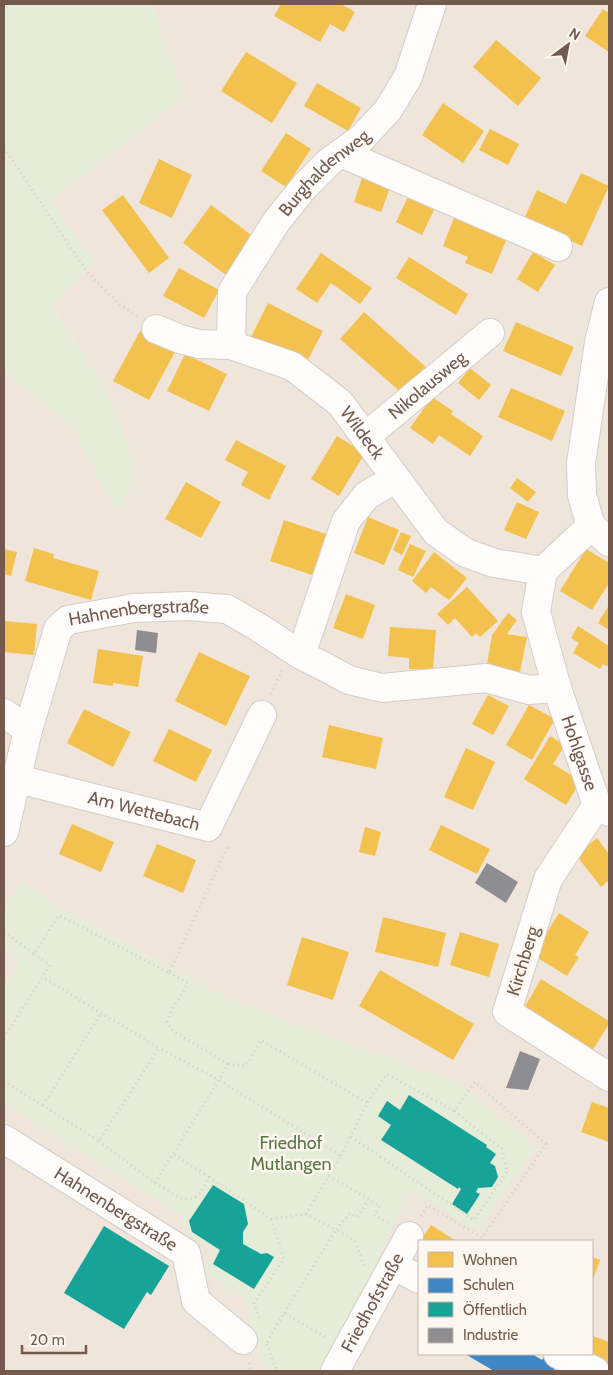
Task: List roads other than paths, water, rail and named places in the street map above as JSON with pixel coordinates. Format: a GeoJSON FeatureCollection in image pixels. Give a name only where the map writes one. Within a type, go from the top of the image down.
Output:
{"type":"FeatureCollection","features":[{"type":"Feature","properties":{"kind":"street","name":"Burghaldenweg"},"geometry":{"type":"LineString","coordinates":[[231,345],[232,292],[276,222],[305,186],[341,153],[362,138],[388,110],[408,77],[425,6]]}},
{"type":"Feature","properties":{"kind":"street"},"geometry":{"type":"LineString","coordinates":[[341,153],[558,247]]}},
{"type":"Feature","properties":{"kind":"street"},"geometry":{"type":"LineString","coordinates":[[557,688],[536,612],[543,571],[600,534],[582,495],[581,462],[599,342],[609,302]]}},
{"type":"Feature","properties":{"kind":"street","name":"Wildeck"},"geometry":{"type":"LineString","coordinates":[[156,329],[180,339],[200,344],[231,345],[292,366],[340,404],[436,532],[466,553],[494,563],[543,571]]}},
{"type":"Feature","properties":{"kind":"street","name":"Nikolausweg"},"geometry":{"type":"LineString","coordinates":[[365,437],[490,333]]}},
{"type":"Feature","properties":{"kind":"street"},"geometry":{"type":"LineString","coordinates":[[296,652],[310,623],[346,521],[366,495],[395,478]]}},
{"type":"Feature","properties":{"kind":"street","name":"Hahnenbergstraße"},"geometry":{"type":"LineString","coordinates":[[4,832],[28,730],[58,629],[68,620],[134,608],[188,606],[227,609],[296,652],[349,680],[382,688],[486,678],[529,690],[557,688]]}},
{"type":"Feature","properties":{"kind":"street","name":"Hohlgasse"},"geometry":{"type":"LineString","coordinates":[[557,688],[603,808]]}},
{"type":"Feature","properties":{"kind":"street"},"geometry":{"type":"LineString","coordinates":[[4,712],[28,730]]}},
{"type":"Feature","properties":{"kind":"street","name":"Am Wettebach"},"geometry":{"type":"LineString","coordinates":[[18,779],[208,827],[262,715]]}},
{"type":"Feature","properties":{"kind":"street","name":"Kirchberg"},"geometry":{"type":"LineString","coordinates":[[603,808],[548,879],[507,1012],[609,1077]]}},
{"type":"Feature","properties":{"kind":"street","name":"Hahnenbergstraße"},"geometry":{"type":"LineString","coordinates":[[4,1139],[186,1253],[196,1301],[259,1336]]}},
{"type":"Feature","properties":{"kind":"street","name":"Friedhofstraße"},"geometry":{"type":"LineString","coordinates":[[335,1371],[409,1236]]}},
{"type":"Feature","properties":{"kind":"street"},"geometry":{"type":"LineString","coordinates":[[394,1265],[418,1278]]}},
{"type":"Feature","properties":{"kind":"street"},"geometry":{"type":"LineString","coordinates":[[560,1355],[595,1371]]}},
{"type":"Feature","properties":{"kind":"park label","name":"Friedhof Mutlangen"},"geometry":{"type":"Point","coordinates":[291,1153]}}]}
